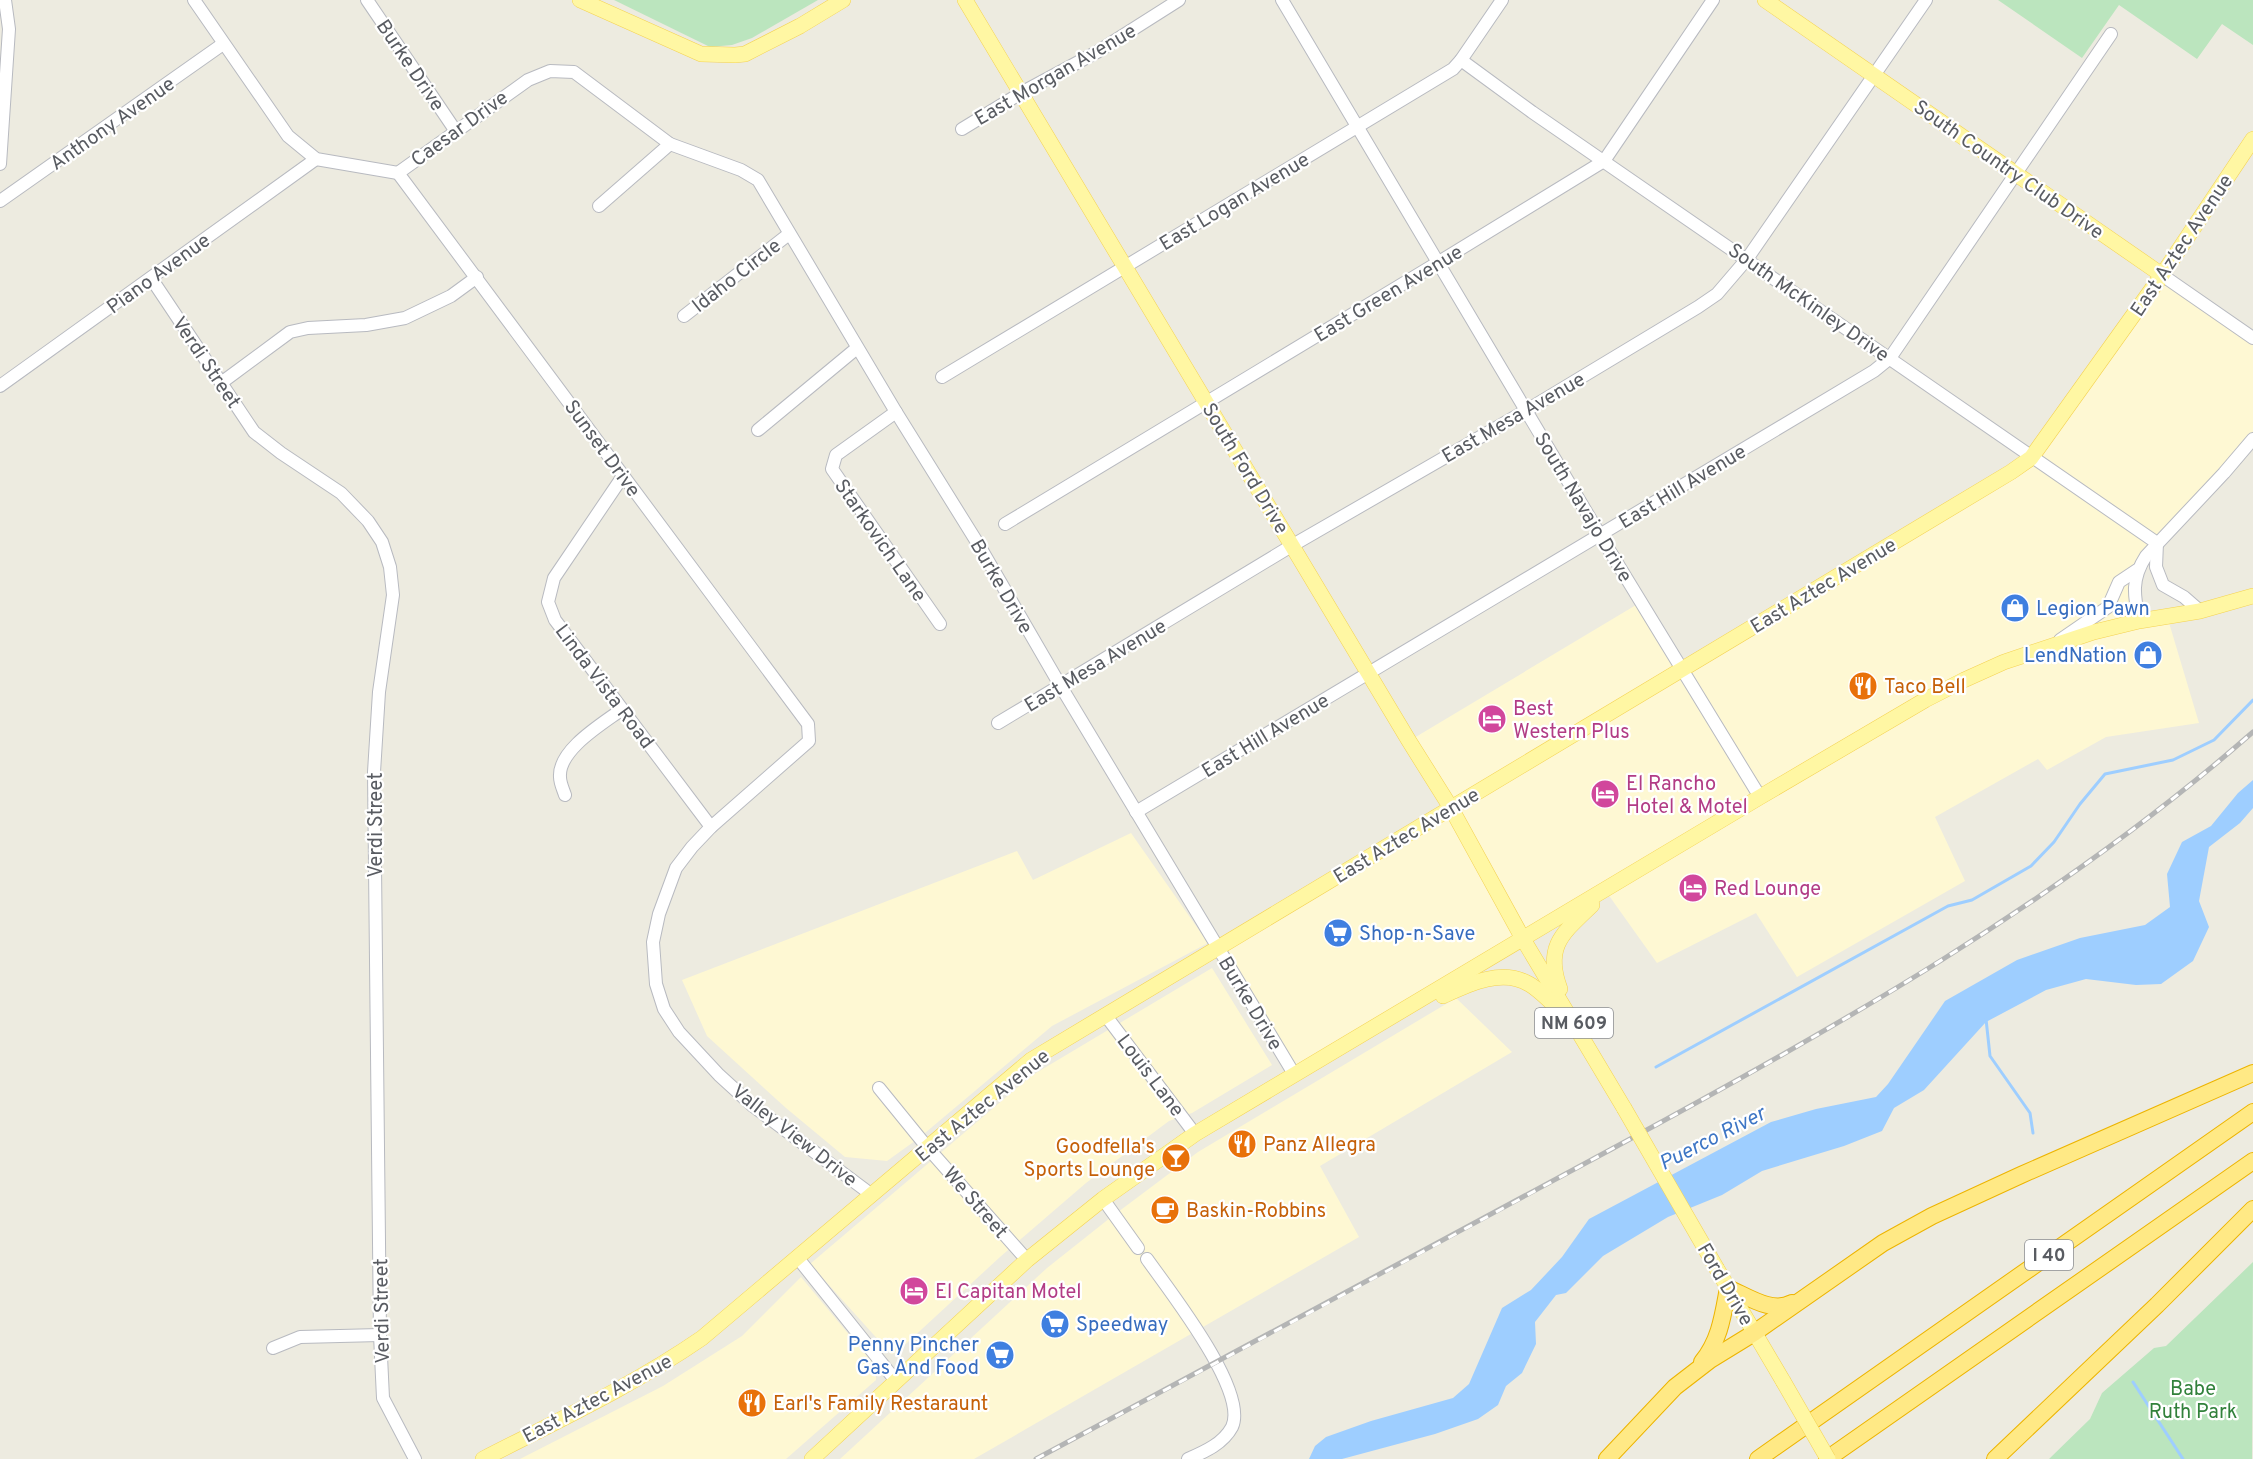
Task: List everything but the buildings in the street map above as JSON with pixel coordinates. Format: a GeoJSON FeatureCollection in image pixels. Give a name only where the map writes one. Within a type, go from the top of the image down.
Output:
{"type":"FeatureCollection","features":[{"type":"Feature","properties":{"kind":"highway"},"geometry":{"type":"LineString","coordinates":[[1675,1387],[1710,1360],[1816,1291],[1883,1242],[1932,1216],[2253,1073]]}},
{"type":"Feature","properties":{"kind":"highway","name":"I 40"},"geometry":{"type":"LineString","coordinates":[[1758,1459],[2253,1112]]}},
{"type":"Feature","properties":{"kind":"highway","name":"I 40"},"geometry":{"type":"LineString","coordinates":[[1828,1459],[2253,1161]]}},
{"type":"Feature","properties":{"kind":"highway"},"geometry":{"type":"LineString","coordinates":[[1995,1459],[2253,1209]]}},
{"type":"Feature","properties":{"kind":"highway"},"geometry":{"type":"LineString","coordinates":[[1607,1459],[1712,1351],[1723,1318],[1728,1288],[1772,1307],[1787,1306],[1816,1291]]}},
{"type":"Feature","properties":{"kind":"main road"},"geometry":{"type":"LineString","coordinates":[[580,0],[701,54],[735,55],[745,54],[763,45],[843,0]]}},
{"type":"Feature","properties":{"kind":"main road","name":"South Ford Drive"},"geometry":{"type":"LineString","coordinates":[[965,0],[1451,808],[1523,939]]}},
{"type":"Feature","properties":{"kind":"main road","name":"South Country Club Drive"},"geometry":{"type":"LineString","coordinates":[[1765,0],[2162,275]]}},
{"type":"Feature","properties":{"kind":"main road","name":"East Aztec Avenue"},"geometry":{"type":"LineString","coordinates":[[483,1459],[626,1384],[702,1338],[1032,1060],[2031,458],[2162,275],[2253,139]]}},
{"type":"Feature","properties":{"kind":"main road"},"geometry":{"type":"LineString","coordinates":[[812,1459],[1027,1260],[1103,1199],[1196,1134],[1294,1074],[1935,695],[2004,662],[2054,643],[2139,621],[2200,611],[2253,596]]}},
{"type":"Feature","properties":{"kind":"main road"},"geometry":{"type":"LineString","coordinates":[[1573,1022],[1554,972],[1554,953],[1559,939],[1592,905],[1638,870]]}},
{"type":"Feature","properties":{"kind":"main road","name":"NM 609"},"geometry":{"type":"LineString","coordinates":[[1523,939],[1573,1022]]}},
{"type":"Feature","properties":{"kind":"main road"},"geometry":{"type":"LineString","coordinates":[[1353,1039],[1458,989],[1487,979],[1504,977],[1515,978],[1531,985],[1573,1022]]}},
{"type":"Feature","properties":{"kind":"main road","name":"Ford Drive"},"geometry":{"type":"LineString","coordinates":[[1573,1022],[1828,1459]]}},
{"type":"Feature","properties":{"kind":"street"},"geometry":{"type":"LineString","coordinates":[[0,164],[9,29],[5,0]]}},
{"type":"Feature","properties":{"kind":"street","name":"Caesar Drive"},"geometry":{"type":"LineString","coordinates":[[194,0],[288,136],[316,159],[398,173],[455,130],[528,80],[550,70],[574,72],[670,144]]}},
{"type":"Feature","properties":{"kind":"street","name":"Burke Drive"},"geometry":{"type":"LineString","coordinates":[[367,0],[455,130]]}},
{"type":"Feature","properties":{"kind":"street","name":"East Morgan Avenue"},"geometry":{"type":"LineString","coordinates":[[962,129],[1021,93],[1097,52],[1179,0]]}},
{"type":"Feature","properties":{"kind":"street","name":"South Navajo Drive"},"geometry":{"type":"LineString","coordinates":[[1282,0],[1600,535],[1761,797]]}},
{"type":"Feature","properties":{"kind":"street","name":"East Logan Avenue"},"geometry":{"type":"LineString","coordinates":[[942,377],[1453,69],[1502,0]]}},
{"type":"Feature","properties":{"kind":"street","name":"East Green Avenue"},"geometry":{"type":"LineString","coordinates":[[1005,524],[1604,160],[1713,0]]}},
{"type":"Feature","properties":{"kind":"street","name":"East Mesa Avenue"},"geometry":{"type":"LineString","coordinates":[[998,723],[1293,545],[1527,410],[1717,294],[1747,259],[1926,0]]}},
{"type":"Feature","properties":{"kind":"street","name":"East Hill Avenue"},"geometry":{"type":"LineString","coordinates":[[1136,812],[1874,371],[1890,358],[2111,34]]}},
{"type":"Feature","properties":{"kind":"street","name":"Anthony Avenue"},"geometry":{"type":"LineString","coordinates":[[0,201],[223,44]]}},
{"type":"Feature","properties":{"kind":"street","name":"South McKinley Drive"},"geometry":{"type":"LineString","coordinates":[[1461,60],[2031,458],[2157,543]]}},
{"type":"Feature","properties":{"kind":"street"},"geometry":{"type":"LineString","coordinates":[[599,206],[670,144]]}},
{"type":"Feature","properties":{"kind":"street","name":"Burke Drive"},"geometry":{"type":"LineString","coordinates":[[670,144],[741,170],[758,180],[1294,1074]]}},
{"type":"Feature","properties":{"kind":"street","name":"Piano Avenue"},"geometry":{"type":"LineString","coordinates":[[0,386],[316,159]]}},
{"type":"Feature","properties":{"kind":"street","name":"Sunset Drive"},"geometry":{"type":"LineString","coordinates":[[398,173],[808,724]]}},
{"type":"Feature","properties":{"kind":"street","name":"Idaho Circle"},"geometry":{"type":"LineString","coordinates":[[684,316],[789,234]]}},
{"type":"Feature","properties":{"kind":"street","name":"South Country Club Drive"},"geometry":{"type":"LineString","coordinates":[[2162,275],[2253,338]]}},
{"type":"Feature","properties":{"kind":"street"},"geometry":{"type":"LineString","coordinates":[[221,383],[291,332],[308,328],[366,325],[405,318],[452,296],[477,277]]}},
{"type":"Feature","properties":{"kind":"street","name":"Verdi Street"},"geometry":{"type":"LineString","coordinates":[[151,278],[254,432],[341,493],[368,521],[382,542],[390,567],[393,595],[379,692],[374,772],[381,1335],[383,1398],[415,1459]]}},
{"type":"Feature","properties":{"kind":"street"},"geometry":{"type":"LineString","coordinates":[[758,430],[857,348]]}},
{"type":"Feature","properties":{"kind":"street","name":"Starkovich Lane"},"geometry":{"type":"LineString","coordinates":[[896,412],[836,455],[832,470],[940,624]]}},
{"type":"Feature","properties":{"kind":"street"},"geometry":{"type":"LineString","coordinates":[[2054,643],[2108,607],[2120,582],[2137,570],[2157,543],[2253,439]]}},
{"type":"Feature","properties":{"kind":"street","name":"Linda Vista Road"},"geometry":{"type":"LineString","coordinates":[[623,476],[554,578],[548,602],[555,620],[711,827]]}},
{"type":"Feature","properties":{"kind":"street"},"geometry":{"type":"LineString","coordinates":[[2157,543],[2157,567],[2163,585],[2184,597],[2200,611]]}},
{"type":"Feature","properties":{"kind":"street"},"geometry":{"type":"LineString","coordinates":[[2137,570],[2135,600],[2139,621]]}},
{"type":"Feature","properties":{"kind":"street"},"geometry":{"type":"LineString","coordinates":[[565,795],[560,776],[563,762],[574,746],[621,710]]}},
{"type":"Feature","properties":{"kind":"street","name":"Valley View Drive"},"geometry":{"type":"LineString","coordinates":[[808,724],[809,741],[711,827],[676,868],[659,914],[653,942],[656,984],[664,1009],[679,1032],[700,1055],[753,1106],[872,1195]]}},
{"type":"Feature","properties":{"kind":"street","name":"Louis Lane"},"geometry":{"type":"LineString","coordinates":[[1106,1016],[1196,1134]]}},
{"type":"Feature","properties":{"kind":"street","name":"We Street"},"geometry":{"type":"LineString","coordinates":[[879,1088],[927,1147],[1027,1260]]}},
{"type":"Feature","properties":{"kind":"street"},"geometry":{"type":"LineString","coordinates":[[1103,1199],[1138,1248]]}},
{"type":"Feature","properties":{"kind":"street"},"geometry":{"type":"LineString","coordinates":[[797,1257],[896,1381]]}},
{"type":"Feature","properties":{"kind":"street"},"geometry":{"type":"LineString","coordinates":[[1146,1259],[1207,1346],[1230,1397],[1233,1411],[1233,1426],[1229,1431],[1212,1448],[1188,1459]]}},
{"type":"Feature","properties":{"kind":"street"},"geometry":{"type":"LineString","coordinates":[[273,1348],[300,1338],[381,1335]]}},
{"type":"Feature","properties":{"kind":"shaded area"},"geometry":{"type":"Polygon","coordinates":[[[2162,275],[2253,338],[2253,439],[2137,570],[2139,620],[2167,616],[2199,723],[2106,737],[2047,770],[2038,759],[1935,817],[1965,881],[1797,977],[1756,913],[1657,963],[1605,890],[1294,1074],[1218,948],[1450,808],[1409,741],[1641,602],[1682,669],[2011,472],[2162,275]]]}},
{"type":"Feature","properties":{"kind":"shaded area"},"geometry":{"type":"Polygon","coordinates":[[[1131,833],[1208,943],[1052,1026],[919,1138],[887,1161],[845,1157],[786,1108],[707,1036],[682,980],[1017,851],[1033,880],[1131,833]]]}},
{"type":"Feature","properties":{"kind":"shaded area"},"geometry":{"type":"Polygon","coordinates":[[[1212,968],[1272,1065],[1192,1113],[1169,1121],[1086,1183],[1000,1257],[896,1353],[891,1354],[810,1264],[1031,1076],[1212,968]]]}},
{"type":"Feature","properties":{"kind":"shaded area"},"geometry":{"type":"Polygon","coordinates":[[[1456,998],[1512,1052],[1320,1166],[1359,1237],[974,1459],[840,1459],[1047,1268],[1198,1152],[1456,998]]]}},
{"type":"Feature","properties":{"kind":"shaded area"},"geometry":{"type":"Polygon","coordinates":[[[801,1277],[876,1367],[876,1380],[786,1459],[520,1459],[663,1386],[742,1336],[801,1277]]]}},
{"type":"Feature","properties":{"kind":"green space"},"geometry":{"type":"Polygon","coordinates":[[[614,0],[818,0],[752,38],[732,45],[710,47],[614,0]]]}},
{"type":"Feature","properties":{"kind":"green space"},"geometry":{"type":"Polygon","coordinates":[[[1998,0],[2253,0],[2253,45],[2222,24],[2197,59],[2119,5],[2082,58],[1998,0]]]}},
{"type":"Feature","properties":{"kind":"green space","name":"Babe Ruth Park"},"geometry":{"type":"Polygon","coordinates":[[[2253,1262],[2252,1459],[2049,1459],[2090,1419],[2102,1393],[2154,1348],[2166,1346],[2253,1262]]]}},
{"type":"Feature","properties":{"kind":"water"},"geometry":{"type":"Polygon","coordinates":[[[2253,780],[2253,808],[2240,823],[2209,847],[2199,901],[2209,927],[2193,961],[2161,984],[2136,985],[2086,979],[2046,990],[1986,1022],[1924,1090],[1894,1108],[1882,1131],[1844,1146],[1762,1171],[1722,1195],[1668,1217],[1603,1256],[1566,1293],[1556,1295],[1535,1322],[1536,1344],[1522,1373],[1506,1386],[1498,1405],[1478,1419],[1435,1434],[1342,1459],[1309,1459],[1315,1446],[1326,1437],[1371,1421],[1453,1398],[1469,1384],[1502,1308],[1531,1290],[1562,1257],[1589,1219],[1771,1122],[1816,1109],[1876,1097],[1888,1084],[1945,1001],[2017,960],[2080,938],[2145,925],[2170,907],[2167,874],[2182,842],[2211,826],[2238,793],[2253,780]]]}},
{"type":"Feature","properties":{"kind":"waterway"},"geometry":{"type":"LineString","coordinates":[[1656,1067],[1948,906],[1972,900],[2031,866],[2054,842],[2080,804],[2105,774],[2173,760],[2214,740],[2253,700]]}},
{"type":"Feature","properties":{"kind":"waterway"},"geometry":{"type":"LineString","coordinates":[[1986,1019],[1990,1056],[2030,1113],[2033,1133]]}},
{"type":"Feature","properties":{"kind":"waterway"},"geometry":{"type":"LineString","coordinates":[[2133,1382],[2183,1459]]}},
{"type":"Feature","properties":{"kind":"railway"},"geometry":{"type":"LineString","coordinates":[[1036,1459],[1693,1105],[1860,1010],[1942,960],[2102,852],[2179,794],[2253,732]]}},
{"type":"Feature","properties":{"kind":"place","name":"Legion Pawn"},"geometry":{"type":"Point","coordinates":[2015,608]}},
{"type":"Feature","properties":{"kind":"place","name":"LendNation"},"geometry":{"type":"Point","coordinates":[2148,655]}},
{"type":"Feature","properties":{"kind":"place","name":"Taco Bell"},"geometry":{"type":"Point","coordinates":[1863,686]}},
{"type":"Feature","properties":{"kind":"place","name":"Best Western Plus"},"geometry":{"type":"Point","coordinates":[1492,719]}},
{"type":"Feature","properties":{"kind":"place","name":"El Rancho Hotel & Motel"},"geometry":{"type":"Point","coordinates":[1605,794]}},
{"type":"Feature","properties":{"kind":"place","name":"Red Lounge"},"geometry":{"type":"Point","coordinates":[1693,888]}},
{"type":"Feature","properties":{"kind":"place","name":"Shop-n-Save"},"geometry":{"type":"Point","coordinates":[1338,933]}},
{"type":"Feature","properties":{"kind":"place","name":"Panz Allegra"},"geometry":{"type":"Point","coordinates":[1242,1144]}},
{"type":"Feature","properties":{"kind":"place","name":"Goodfella's Sports Lounge"},"geometry":{"type":"Point","coordinates":[1176,1158]}},
{"type":"Feature","properties":{"kind":"place","name":"Baskin-Robbins"},"geometry":{"type":"Point","coordinates":[1165,1210]}},
{"type":"Feature","properties":{"kind":"place","name":"El Capitan Motel"},"geometry":{"type":"Point","coordinates":[914,1291]}},
{"type":"Feature","properties":{"kind":"place","name":"Speedway"},"geometry":{"type":"Point","coordinates":[1055,1324]}},
{"type":"Feature","properties":{"kind":"place","name":"Penny Pincher Gas And Food"},"geometry":{"type":"Point","coordinates":[1000,1355]}},
{"type":"Feature","properties":{"kind":"place","name":"Earl's Family Restaraunt"},"geometry":{"type":"Point","coordinates":[752,1403]}},
{"type":"Feature","properties":{"kind":"water label","name":"Puerco River"},"geometry":{"type":"Point","coordinates":[1712,1138]}}]}
